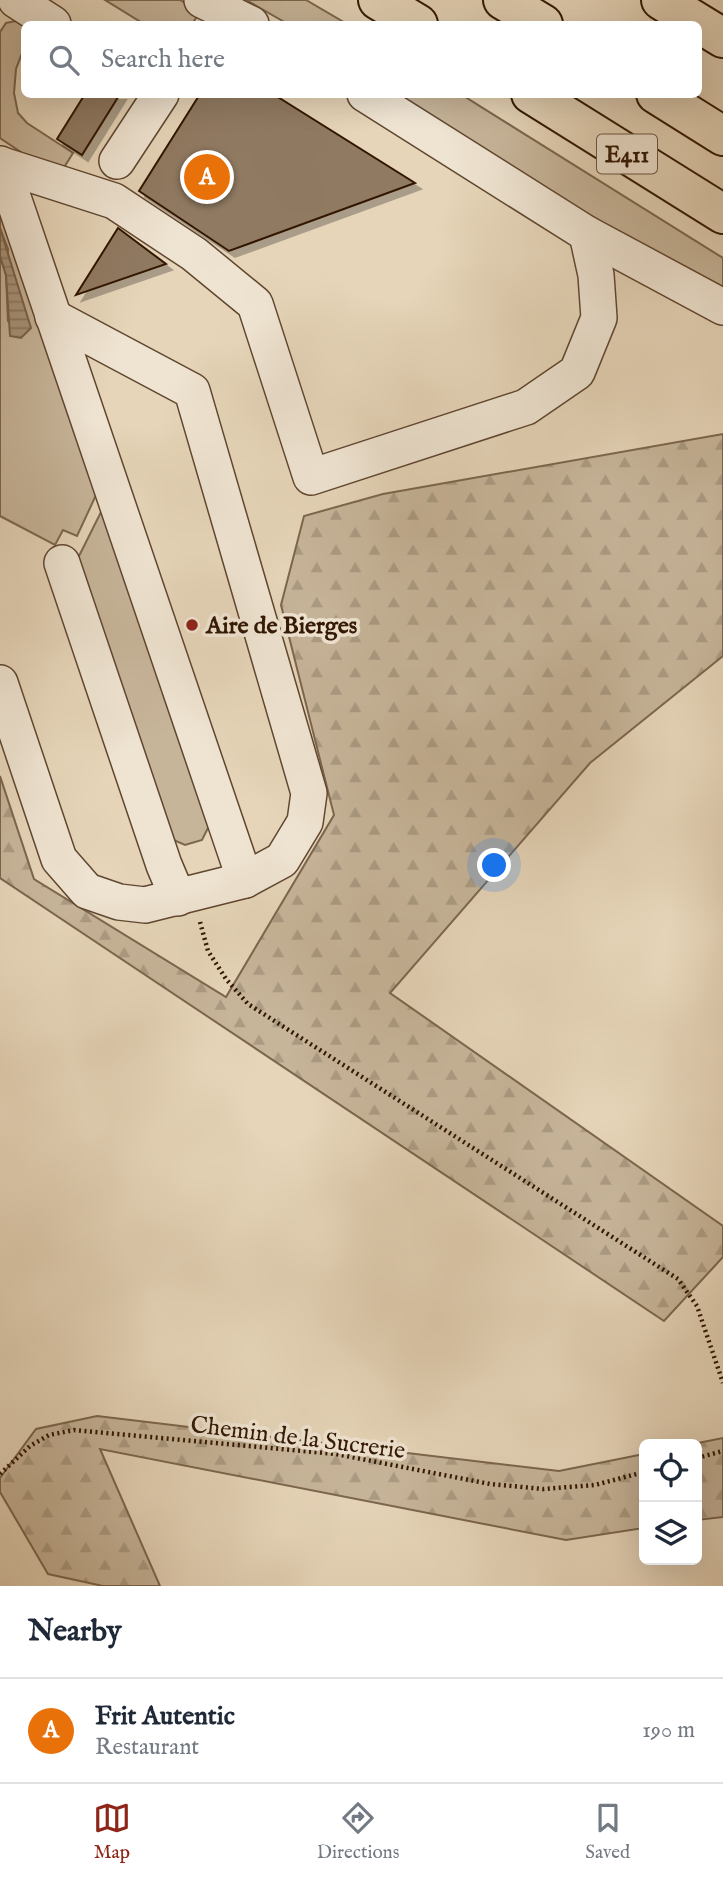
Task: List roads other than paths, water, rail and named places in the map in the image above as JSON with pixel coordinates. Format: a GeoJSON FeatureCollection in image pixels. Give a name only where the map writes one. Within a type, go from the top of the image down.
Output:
{"type":"FeatureCollection","features":[{"type":"Feature","properties":{"kind":"highway"},"geometry":{"type":"LineString","coordinates":[[378,0],[413,21]]}},
{"type":"Feature","properties":{"kind":"highway"},"geometry":{"type":"LineString","coordinates":[[503,0],[538,21]]}},
{"type":"Feature","properties":{"kind":"highway"},"geometry":{"type":"LineString","coordinates":[[661,0],[695,21]]}},
{"type":"Feature","properties":{"kind":"highway"},"geometry":{"type":"LineString","coordinates":[[702,25],[723,38]]}},
{"type":"Feature","properties":{"kind":"highway","name":"E411"},"geometry":{"type":"LineString","coordinates":[[537,98],[723,214]]}},
{"type":"Feature","properties":{"kind":"highway","name":"E411"},"geometry":{"type":"LineString","coordinates":[[662,98],[723,136]]}},
{"type":"Feature","properties":{"kind":"lane"},"geometry":{"type":"LineString","coordinates":[[0,11],[13,0],[48,21]]}},
{"type":"Feature","properties":{"kind":"lane"},"geometry":{"type":"LineString","coordinates":[[209,11],[241,21]]}},
{"type":"Feature","properties":{"kind":"lane"},"geometry":{"type":"LineString","coordinates":[[117,161],[158,98]]}},
{"type":"Feature","properties":{"kind":"lane"},"geometry":{"type":"LineString","coordinates":[[371,98],[587,234],[723,307]]}},
{"type":"Feature","properties":{"kind":"lane"},"geometry":{"type":"LineString","coordinates":[[1,164],[114,201],[194,254],[256,304],[311,477],[526,408],[577,372],[599,318],[596,275],[587,234]]}},
{"type":"Feature","properties":{"kind":"lane"},"geometry":{"type":"LineString","coordinates":[[1,164],[246,880]]}},
{"type":"Feature","properties":{"kind":"lane"},"geometry":{"type":"LineString","coordinates":[[0,683],[59,859],[87,891],[119,902],[145,905],[246,880],[282,860],[305,822],[309,793],[192,391],[53,317]]}},
{"type":"Feature","properties":{"kind":"lane"},"geometry":{"type":"LineString","coordinates":[[62,563],[164,865],[185,896]]}},
{"type":"Feature","properties":{"kind":"place","name":"Frit Autentic"},"geometry":{"type":"Point","coordinates":[207,177]}},
{"type":"Feature","properties":{"kind":"place","name":"Aire de Bierges"},"geometry":{"type":"Point","coordinates":[192,625]}}]}
